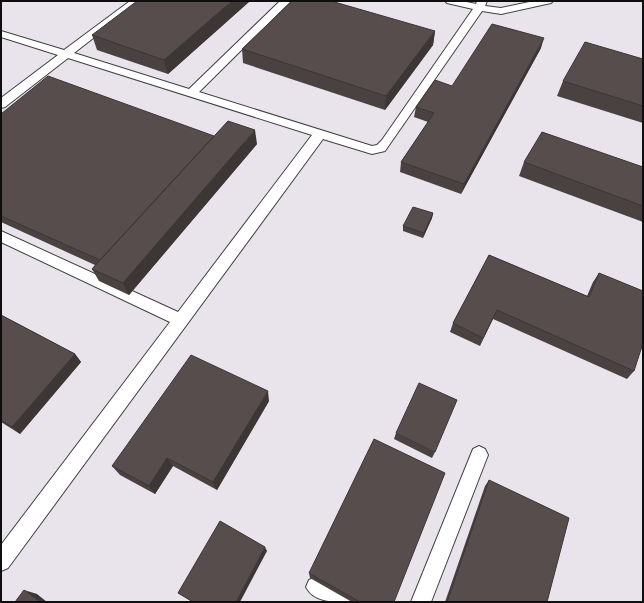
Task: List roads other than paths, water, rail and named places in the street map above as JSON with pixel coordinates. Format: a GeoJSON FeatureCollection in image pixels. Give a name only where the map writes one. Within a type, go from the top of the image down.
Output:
{"type":"FeatureCollection","features":[{"type":"Feature","properties":{"kind":"lane"},"geometry":{"type":"LineString","coordinates":[[1,104],[136,1]]}},
{"type":"Feature","properties":{"kind":"lane"},"geometry":{"type":"LineString","coordinates":[[190,94],[286,1]]}},
{"type":"Feature","properties":{"kind":"lane"},"geometry":{"type":"LineString","coordinates":[[450,1],[481,5],[501,11],[548,1]]}},
{"type":"Feature","properties":{"kind":"lane"},"geometry":{"type":"LineString","coordinates":[[1,34],[367,150],[376,150],[384,146],[481,5]]}},
{"type":"Feature","properties":{"kind":"lane"},"geometry":{"type":"LineString","coordinates":[[1,561],[319,135]]}},
{"type":"Feature","properties":{"kind":"lane"},"geometry":{"type":"LineString","coordinates":[[1,236],[181,320]]}},
{"type":"Feature","properties":{"kind":"lane"},"geometry":{"type":"LineString","coordinates":[[421,602],[479,455]]}},
{"type":"Feature","properties":{"kind":"lane"},"geometry":{"type":"LineString","coordinates":[[316,587],[342,602]]}}]}
